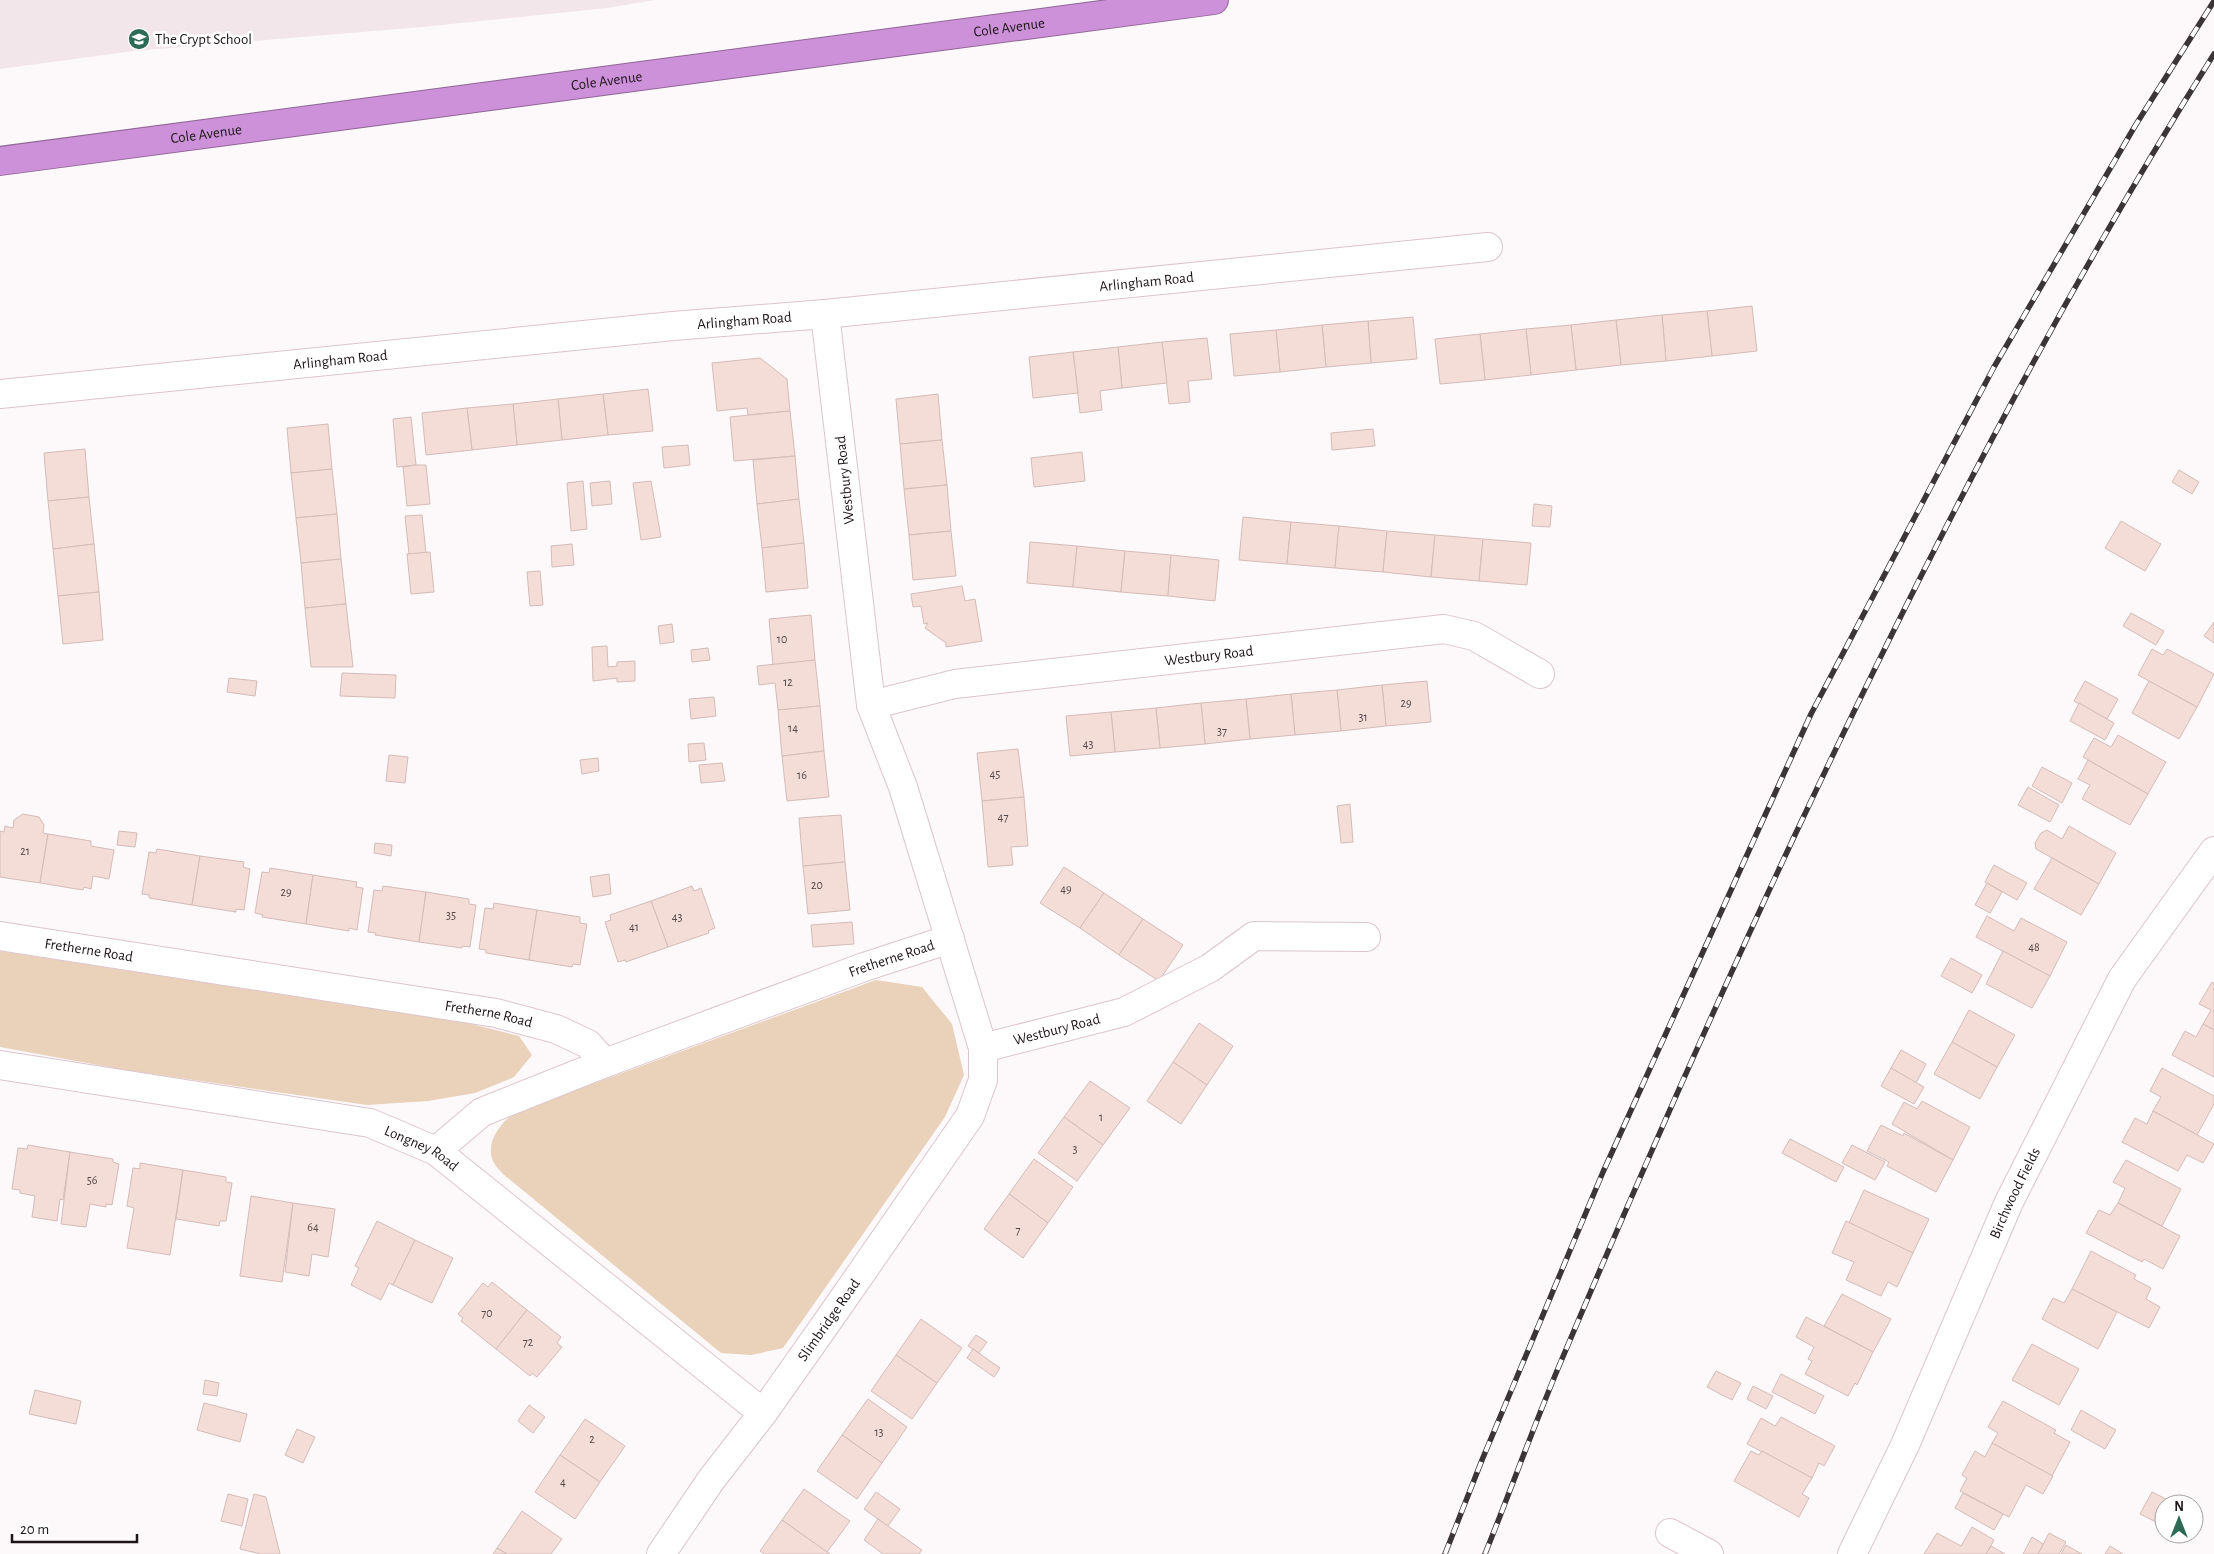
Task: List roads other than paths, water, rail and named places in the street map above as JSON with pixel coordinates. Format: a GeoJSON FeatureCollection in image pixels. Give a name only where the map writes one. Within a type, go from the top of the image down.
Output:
{"type":"FeatureCollection","features":[{"type":"Feature","properties":{"kind":"highway","name":"Cole Avenue"},"geometry":{"type":"LineString","coordinates":[[0,161],[1214,0]]}},
{"type":"Feature","properties":{"kind":"street","name":"Arlingham Road"},"geometry":{"type":"LineString","coordinates":[[0,394],[673,326],[825,314],[1488,247]]}},
{"type":"Feature","properties":{"kind":"street","name":"Westbury Road"},"geometry":{"type":"LineString","coordinates":[[825,314],[871,705],[903,788],[983,1048],[983,1080]]}},
{"type":"Feature","properties":{"kind":"street","name":"Westbury Road"},"geometry":{"type":"LineString","coordinates":[[871,705],[955,684],[1444,629],[1474,636],[1540,674]]}},
{"type":"Feature","properties":{"kind":"street","name":"Birchwood Fields"},"geometry":{"type":"LineString","coordinates":[[1852,1554],[1905,1445],[2008,1202],[2122,979],[2214,851]]}},
{"type":"Feature","properties":{"kind":"street","name":"Fretherne Road"},"geometry":{"type":"LineString","coordinates":[[0,936],[496,1013],[556,1029],[588,1044],[605,1063],[864,967],[950,939]]}},
{"type":"Feature","properties":{"kind":"street","name":"Westbury Road"},"geometry":{"type":"LineString","coordinates":[[983,1048],[1124,1012],[1210,968],[1254,936],[1366,937]]}},
{"type":"Feature","properties":{"kind":"street"},"geometry":{"type":"LineString","coordinates":[[436,1151],[482,1112],[605,1063]]}},
{"type":"Feature","properties":{"kind":"street","name":"Longney Road"},"geometry":{"type":"LineString","coordinates":[[0,1066],[370,1123],[436,1151],[763,1413]]}},
{"type":"Feature","properties":{"kind":"street","name":"Slimbridge Road"},"geometry":{"type":"LineString","coordinates":[[661,1554],[711,1480],[763,1413],[970,1116],[983,1080]]}},
{"type":"Feature","properties":{"kind":"street"},"geometry":{"type":"LineString","coordinates":[[1670,1533],[1709,1554]]}},
{"type":"Feature","properties":{"kind":"railway"},"geometry":{"type":"LineString","coordinates":[[1445,1554],[1482,1460],[1603,1172],[1811,714],[1994,367],[2135,126],[2214,1]]}},
{"type":"Feature","properties":{"kind":"railway"},"geometry":{"type":"LineString","coordinates":[[1485,1554],[1559,1366],[1645,1167],[1733,969],[1842,737],[1941,538],[2045,341],[2099,245],[2214,54]]}},
{"type":"Feature","properties":{"kind":"place","name":"The Crypt School"},"geometry":{"type":"Point","coordinates":[139,39]}}]}
